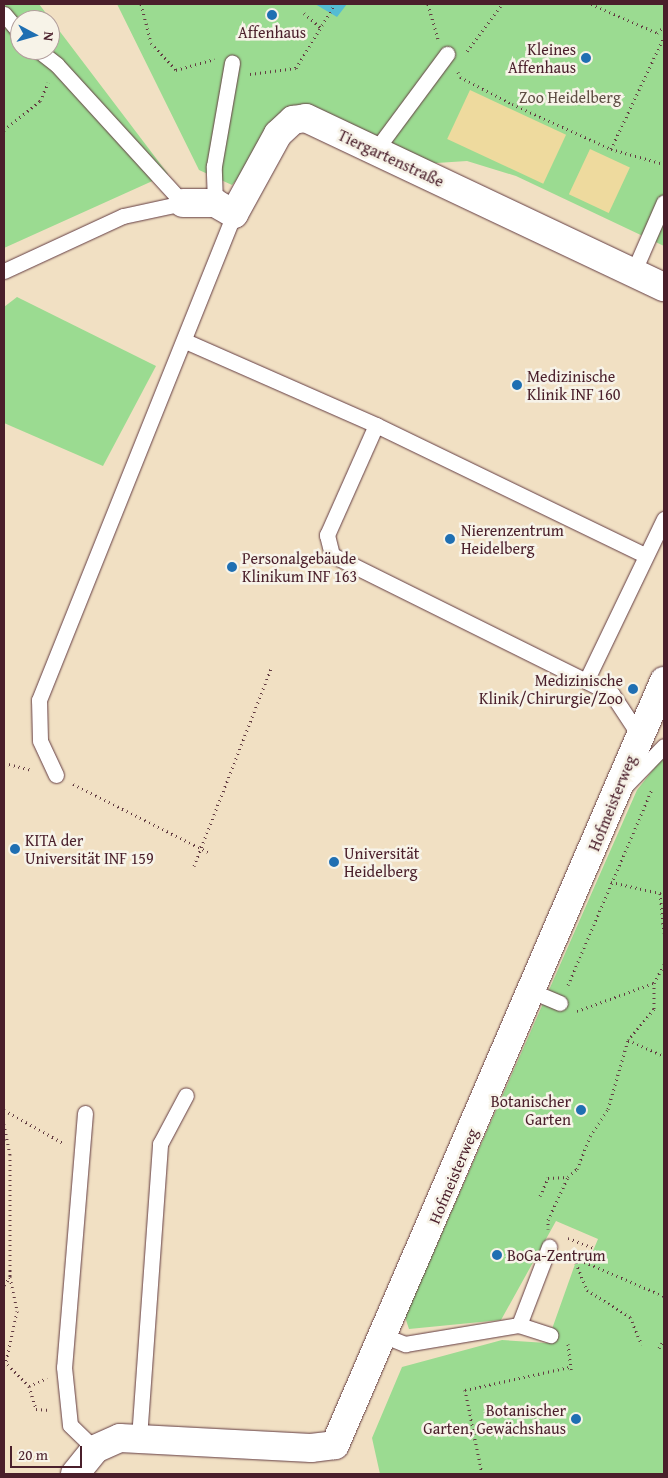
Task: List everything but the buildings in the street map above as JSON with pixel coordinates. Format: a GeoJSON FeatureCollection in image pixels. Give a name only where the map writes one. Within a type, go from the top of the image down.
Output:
{"type":"FeatureCollection","features":[{"type":"Feature","properties":{"kind":"street","name":"Tiergartenstraße"},"geometry":{"type":"LineString","coordinates":[[224,208],[278,134],[293,120],[306,118],[664,286]]}},
{"type":"Feature","properties":{"kind":"street"},"geometry":{"type":"LineString","coordinates":[[183,203],[224,208]]}},
{"type":"Feature","properties":{"kind":"street","name":"Hofmeisterweg"},"geometry":{"type":"LineString","coordinates":[[95,1449],[106,1442],[139,1438],[329,1448],[346,1427],[534,992],[664,681]]}},
{"type":"Feature","properties":{"kind":"street"},"geometry":{"type":"LineString","coordinates":[[75,1474],[95,1449]]}},
{"type":"Feature","properties":{"kind":"lane"},"geometry":{"type":"LineString","coordinates":[[375,151],[455,59]]}},
{"type":"Feature","properties":{"kind":"lane"},"geometry":{"type":"LineString","coordinates":[[52,60],[159,182],[183,203]]}},
{"type":"Feature","properties":{"kind":"lane"},"geometry":{"type":"LineString","coordinates":[[56,775],[40,740],[39,700],[117,497],[184,342],[224,208],[214,166],[232,63]]}},
{"type":"Feature","properties":{"kind":"lane"},"geometry":{"type":"LineString","coordinates":[[633,273],[664,202]]}},
{"type":"Feature","properties":{"kind":"lane"},"geometry":{"type":"LineString","coordinates":[[4,271],[123,216],[183,203]]}},
{"type":"Feature","properties":{"kind":"lane"},"geometry":{"type":"LineString","coordinates":[[184,342],[376,425],[645,555]]}},
{"type":"Feature","properties":{"kind":"lane"},"geometry":{"type":"LineString","coordinates":[[376,425],[327,535],[332,555],[612,694],[640,735]]}},
{"type":"Feature","properties":{"kind":"lane"},"geometry":{"type":"LineString","coordinates":[[586,681],[645,555],[664,519]]}},
{"type":"Feature","properties":{"kind":"lane"},"geometry":{"type":"LineString","coordinates":[[616,795],[664,746]]}},
{"type":"Feature","properties":{"kind":"lane"},"geometry":{"type":"LineString","coordinates":[[534,992],[560,1003]]}},
{"type":"Feature","properties":{"kind":"lane"},"geometry":{"type":"LineString","coordinates":[[139,1438],[160,1144],[186,1095]]}},
{"type":"Feature","properties":{"kind":"lane"},"geometry":{"type":"LineString","coordinates":[[85,1113],[80,1149],[64,1367],[68,1413],[76,1434],[95,1449]]}},
{"type":"Feature","properties":{"kind":"lane"},"geometry":{"type":"LineString","coordinates":[[520,1325],[549,1247]]}},
{"type":"Feature","properties":{"kind":"lane"},"geometry":{"type":"LineString","coordinates":[[385,1336],[405,1344],[520,1325],[550,1334]]}},
{"type":"Feature","properties":{"kind":"path"},"geometry":{"type":"LineString","coordinates":[[330,13],[335,4]]}},
{"type":"Feature","properties":{"kind":"path"},"geometry":{"type":"LineString","coordinates":[[429,10],[433,4]]}},
{"type":"Feature","properties":{"kind":"path"},"geometry":{"type":"LineString","coordinates":[[502,4],[455,59],[460,77],[611,149],[664,164]]}},
{"type":"Feature","properties":{"kind":"path"},"geometry":{"type":"LineString","coordinates":[[591,4],[657,34],[664,27]]}},
{"type":"Feature","properties":{"kind":"path"},"geometry":{"type":"LineString","coordinates":[[304,14],[321,28]]}},
{"type":"Feature","properties":{"kind":"path"},"geometry":{"type":"LineString","coordinates":[[611,149],[664,37]]}},
{"type":"Feature","properties":{"kind":"path"},"geometry":{"type":"LineString","coordinates":[[4,130],[40,101],[57,64]]}},
{"type":"Feature","properties":{"kind":"path"},"geometry":{"type":"LineString","coordinates":[[194,866],[271,668]]}},
{"type":"Feature","properties":{"kind":"path"},"geometry":{"type":"LineString","coordinates":[[4,763],[56,775],[208,852]]}},
{"type":"Feature","properties":{"kind":"path"},"geometry":{"type":"LineString","coordinates":[[654,983],[580,1012],[560,1003],[656,781]]}},
{"type":"Feature","properties":{"kind":"path"},"geometry":{"type":"LineString","coordinates":[[611,882],[662,893],[664,933]]}},
{"type":"Feature","properties":{"kind":"path"},"geometry":{"type":"LineString","coordinates":[[549,1247],[548,1220],[568,1177],[577,1168],[590,1136],[608,1109],[628,1040],[654,1009],[654,983],[664,964]]}},
{"type":"Feature","properties":{"kind":"path"},"geometry":{"type":"LineString","coordinates":[[628,1040],[664,1056]]}},
{"type":"Feature","properties":{"kind":"path"},"geometry":{"type":"LineString","coordinates":[[4,1110],[80,1149]]}},
{"type":"Feature","properties":{"kind":"path"},"geometry":{"type":"LineString","coordinates":[[4,1124],[10,1154],[10,1277],[17,1326],[5,1362],[28,1386],[36,1408],[68,1413]]}},
{"type":"Feature","properties":{"kind":"path"},"geometry":{"type":"LineString","coordinates":[[540,1196],[548,1178],[568,1177]]}},
{"type":"Feature","properties":{"kind":"path"},"geometry":{"type":"LineString","coordinates":[[594,1248],[567,1238],[562,1253],[664,1296]]}},
{"type":"Feature","properties":{"kind":"path"},"geometry":{"type":"LineString","coordinates":[[574,1258],[587,1290],[630,1317],[642,1345]]}},
{"type":"Feature","properties":{"kind":"path"},"geometry":{"type":"LineString","coordinates":[[4,1284],[10,1277]]}},
{"type":"Feature","properties":{"kind":"path"},"geometry":{"type":"LineString","coordinates":[[659,1348],[664,1340]]}},
{"type":"Feature","properties":{"kind":"path"},"geometry":{"type":"LineString","coordinates":[[482,1474],[465,1390],[570,1367]]}},
{"type":"Feature","properties":{"kind":"green space"},"geometry":{"type":"Polygon","coordinates":[[[4,4],[39,4],[44,10],[10,10],[10,60],[60,60],[60,32],[168,174],[4,248],[4,4]]]}},
{"type":"Feature","properties":{"kind":"green space","name":"Zoo Heidelberg"},"geometry":{"type":"Polygon","coordinates":[[[117,4],[664,4],[664,246],[516,176],[467,161],[421,164],[310,115],[278,134],[232,185],[199,170],[117,4]]]}},
{"type":"Feature","properties":{"kind":"green space"},"geometry":{"type":"Polygon","coordinates":[[[17,297],[156,366],[103,466],[4,423],[4,307],[17,297]]]}},
{"type":"Feature","properties":{"kind":"green space","name":"Botanischer Garten"},"geometry":{"type":"Polygon","coordinates":[[[664,756],[664,1474],[380,1474],[372,1438],[402,1367],[502,1340],[547,1343],[579,1253],[590,1258],[598,1239],[556,1221],[501,1320],[409,1329],[405,1317],[637,790],[664,756]]]}},
{"type":"Feature","properties":{"kind":"sand"},"geometry":{"type":"Polygon","coordinates":[[[470,90],[566,135],[543,184],[447,139],[470,90]]]}},
{"type":"Feature","properties":{"kind":"sand"},"geometry":{"type":"Polygon","coordinates":[[[590,149],[630,168],[609,213],[569,194],[590,149]]]}},
{"type":"Feature","properties":{"kind":"water"},"geometry":{"type":"Polygon","coordinates":[[[315,4],[347,4],[337,17],[315,4]]]}},
{"type":"Feature","properties":{"kind":"place","name":"Affenhaus"},"geometry":{"type":"Point","coordinates":[272,15]}},
{"type":"Feature","properties":{"kind":"place","name":"Kleines Affenhaus"},"geometry":{"type":"Point","coordinates":[586,58]}},
{"type":"Feature","properties":{"kind":"place","name":"Medizinische Klinik INF 160"},"geometry":{"type":"Point","coordinates":[517,385]}},
{"type":"Feature","properties":{"kind":"place","name":"Nierenzentrum Heidelberg"},"geometry":{"type":"Point","coordinates":[450,539]}},
{"type":"Feature","properties":{"kind":"place","name":"Personalgebäude Klinikum INF 163"},"geometry":{"type":"Point","coordinates":[232,567]}},
{"type":"Feature","properties":{"kind":"place","name":"Medizinische Klinik/Chirurgie/Zoo"},"geometry":{"type":"Point","coordinates":[633,689]}},
{"type":"Feature","properties":{"kind":"place","name":"KITA der Universität INF 159"},"geometry":{"type":"Point","coordinates":[15,849]}},
{"type":"Feature","properties":{"kind":"place","name":"Universität Heidelberg"},"geometry":{"type":"Point","coordinates":[334,862]}},
{"type":"Feature","properties":{"kind":"place","name":"Botanischer Garten"},"geometry":{"type":"Point","coordinates":[581,1110]}},
{"type":"Feature","properties":{"kind":"place","name":"BoGa-Zentrum"},"geometry":{"type":"Point","coordinates":[497,1255]}},
{"type":"Feature","properties":{"kind":"place","name":"Botanischer Garten, Gewächshaus"},"geometry":{"type":"Point","coordinates":[576,1419]}}]}
